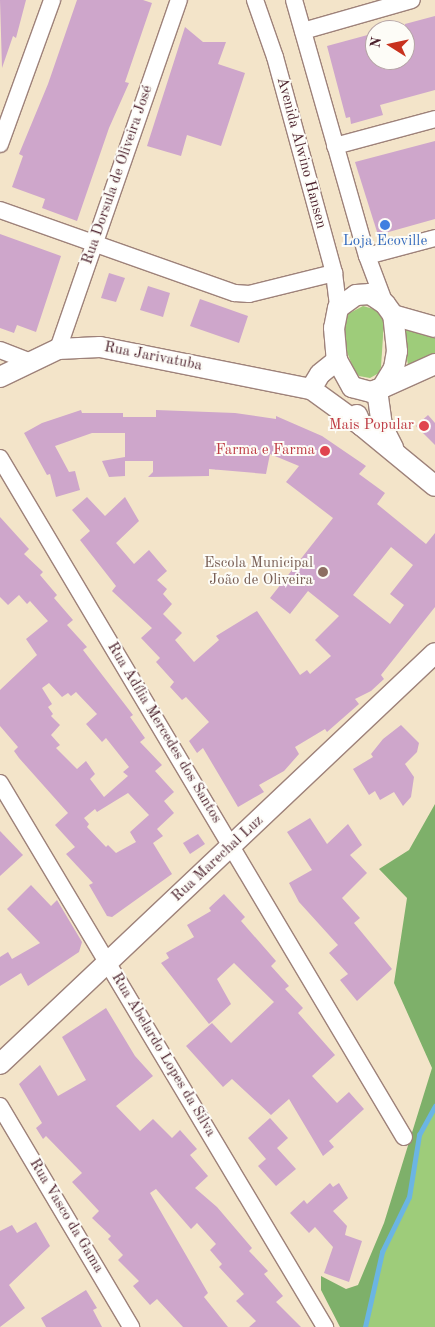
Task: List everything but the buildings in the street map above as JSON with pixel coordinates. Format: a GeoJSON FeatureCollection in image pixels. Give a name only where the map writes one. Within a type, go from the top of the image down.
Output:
{"type":"FeatureCollection","features":[{"type":"Feature","properties":{"kind":"main road"},"geometry":{"type":"LineString","coordinates":[[398,456],[382,426],[367,391],[339,367],[334,328],[338,308],[356,295],[370,294],[389,309],[435,327]]}},
{"type":"Feature","properties":{"kind":"main road"},"geometry":{"type":"LineString","coordinates":[[362,426],[367,391],[394,368],[397,351],[389,309]]}},
{"type":"Feature","properties":{"kind":"main road","name":"Rua Jarivatuba"},"geometry":{"type":"LineString","coordinates":[[0,377],[29,360],[58,349],[78,346],[122,350],[318,395],[367,391],[435,364]]}},
{"type":"Feature","properties":{"kind":"main road"},"geometry":{"type":"LineString","coordinates":[[339,367],[320,374],[318,395],[362,426],[435,486]]}},
{"type":"Feature","properties":{"kind":"main road","name":"Rua Marechal Luz"},"geometry":{"type":"LineString","coordinates":[[0,1064],[435,653]]}},
{"type":"Feature","properties":{"kind":"street"},"geometry":{"type":"LineString","coordinates":[[0,144],[52,0]]}},
{"type":"Feature","properties":{"kind":"street","name":"Rua Dorsula de Oliveira José"},"geometry":{"type":"LineString","coordinates":[[58,349],[179,0]]}},
{"type":"Feature","properties":{"kind":"street","name":"Avenida Alwino Hansen"},"geometry":{"type":"LineString","coordinates":[[255,0],[275,57],[334,273],[338,308]]}},
{"type":"Feature","properties":{"kind":"street"},"geometry":{"type":"LineString","coordinates":[[294,0],[366,256],[389,309]]}},
{"type":"Feature","properties":{"kind":"street"},"geometry":{"type":"LineString","coordinates":[[303,31],[412,0]]}},
{"type":"Feature","properties":{"kind":"street"},"geometry":{"type":"LineString","coordinates":[[335,146],[435,119]]}},
{"type":"Feature","properties":{"kind":"street"},"geometry":{"type":"LineString","coordinates":[[0,210],[235,294],[249,294],[334,273]]}},
{"type":"Feature","properties":{"kind":"street"},"geometry":{"type":"LineString","coordinates":[[366,256],[435,238]]}},
{"type":"Feature","properties":{"kind":"street"},"geometry":{"type":"LineString","coordinates":[[0,350],[29,360]]}},
{"type":"Feature","properties":{"kind":"street","name":"Rua Adília Mercedes dos Santos"},"geometry":{"type":"LineString","coordinates":[[0,458],[404,1137]]}},
{"type":"Feature","properties":{"kind":"street","name":"Rua Abelardo Lopes da Silva"},"geometry":{"type":"LineString","coordinates":[[0,783],[325,1327]]}},
{"type":"Feature","properties":{"kind":"street","name":"Rua Vasco da Gama"},"geometry":{"type":"LineString","coordinates":[[0,1106],[131,1327]]}},
{"type":"Feature","properties":{"kind":"green space"},"geometry":{"type":"Polygon","coordinates":[[[363,306],[377,310],[384,321],[381,367],[379,373],[370,378],[359,376],[354,370],[343,342],[346,315],[363,306]]]}},
{"type":"Feature","properties":{"kind":"green space"},"geometry":{"type":"Polygon","coordinates":[[[403,328],[435,336],[435,356],[408,366],[403,328]]]}},
{"type":"Feature","properties":{"kind":"green space"},"geometry":{"type":"Polygon","coordinates":[[[435,804],[435,1106],[419,1135],[409,1197],[382,1252],[365,1327],[340,1327],[321,1290],[321,1276],[346,1289],[358,1285],[384,1223],[432,1068],[394,983],[407,898],[379,869],[409,850],[435,804]]]}},
{"type":"Feature","properties":{"kind":"green space"},"geometry":{"type":"Polygon","coordinates":[[[435,1106],[435,1327],[365,1327],[382,1252],[409,1197],[419,1135],[435,1106]]]}},
{"type":"Feature","properties":{"kind":"waterway"},"geometry":{"type":"LineString","coordinates":[[365,1327],[382,1252],[409,1197],[419,1135],[435,1106]]}},
{"type":"Feature","properties":{"kind":"place","name":"Loja Ecoville"},"geometry":{"type":"Point","coordinates":[385,225]}},
{"type":"Feature","properties":{"kind":"place","name":"Mais Popular"},"geometry":{"type":"Point","coordinates":[424,426]}},
{"type":"Feature","properties":{"kind":"place","name":"Farma e Farma"},"geometry":{"type":"Point","coordinates":[325,451]}},
{"type":"Feature","properties":{"kind":"place","name":"Escola Municipal João de Oliveira"},"geometry":{"type":"Point","coordinates":[323,572]}}]}
